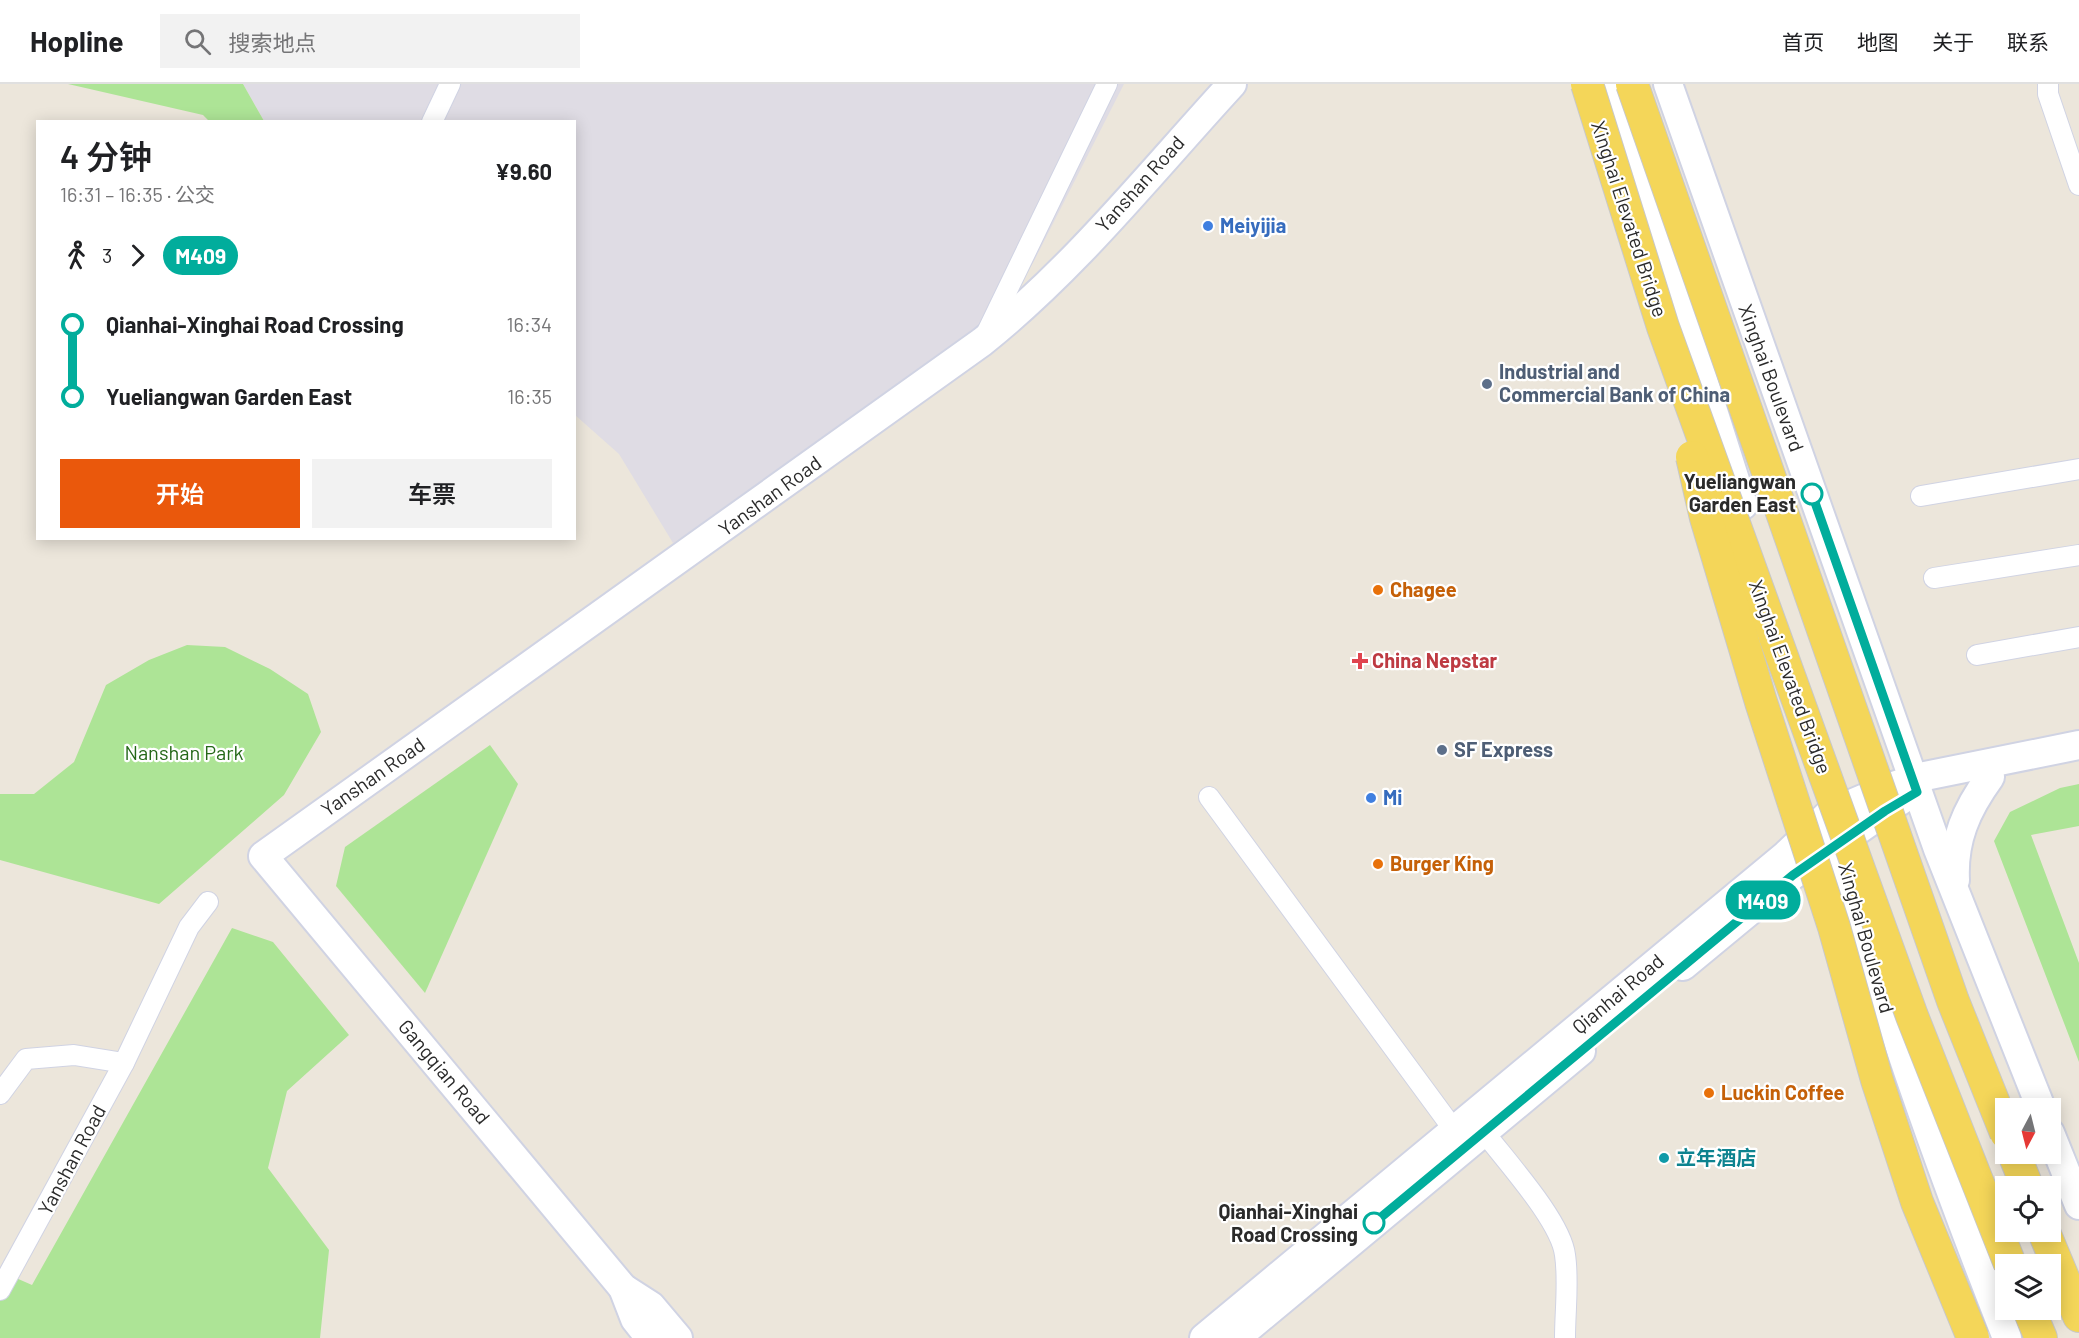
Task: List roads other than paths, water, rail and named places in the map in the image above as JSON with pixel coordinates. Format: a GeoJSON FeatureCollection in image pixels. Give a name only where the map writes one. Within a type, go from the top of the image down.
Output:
{"type":"FeatureCollection","features":[{"type":"Feature","properties":{"kind":"main road","name":"Xinghai Elevated Bridge"},"geometry":{"type":"LineString","coordinates":[[1587,84],[1663,327],[1912,1016],[2006,1254]]}},
{"type":"Feature","properties":{"kind":"main road"},"geometry":{"type":"LineString","coordinates":[[1632,84],[1949,989],[1995,1105]]}},
{"type":"Feature","properties":{"kind":"main road"},"geometry":{"type":"LineString","coordinates":[[1663,327],[1706,518],[1761,702],[1833,927],[1874,1071],[1917,1202],[1973,1338]]}},
{"type":"Feature","properties":{"kind":"main road"},"geometry":{"type":"LineString","coordinates":[[2048,1242],[2079,1316]]}},
{"type":"Feature","properties":{"kind":"main road"},"geometry":{"type":"LineString","coordinates":[[2033,1320],[2041,1338]]}},
{"type":"Feature","properties":{"kind":"street"},"geometry":{"type":"LineString","coordinates":[[433,120],[450,84]]}},
{"type":"Feature","properties":{"kind":"street"},"geometry":{"type":"LineString","coordinates":[[982,342],[1107,84]]}},
{"type":"Feature","properties":{"kind":"street","name":"Yanshan Road"},"geometry":{"type":"LineString","coordinates":[[263,856],[982,342],[1025,308],[1232,84]]}},
{"type":"Feature","properties":{"kind":"street","name":"Xinghai Boulevard"},"geometry":{"type":"LineString","coordinates":[[1609,84],[1762,566],[1871,961],[1914,1093],[2007,1338]]}},
{"type":"Feature","properties":{"kind":"street","name":"Xinghai Boulevard"},"geometry":{"type":"LineString","coordinates":[[1668,84],[1915,785],[2037,1098]]}},
{"type":"Feature","properties":{"kind":"street"},"geometry":{"type":"LineString","coordinates":[[2048,84],[2048,93],[2079,185]]}},
{"type":"Feature","properties":{"kind":"street"},"geometry":{"type":"LineString","coordinates":[[1922,496],[2079,469]]}},
{"type":"Feature","properties":{"kind":"street"},"geometry":{"type":"LineString","coordinates":[[1934,578],[2079,555]]}},
{"type":"Feature","properties":{"kind":"street"},"geometry":{"type":"LineString","coordinates":[[1977,655],[2079,637]]}},
{"type":"Feature","properties":{"kind":"street","name":"Qianhai Road"},"geometry":{"type":"LineString","coordinates":[[1204,1338],[1786,855],[1830,813],[1915,785],[2079,745]]}},
{"type":"Feature","properties":{"kind":"street","name":"Qianhai Road"},"geometry":{"type":"LineString","coordinates":[[1236,1338],[1793,875],[1915,785],[1990,777],[2079,760]]}},
{"type":"Feature","properties":{"kind":"street"},"geometry":{"type":"LineString","coordinates":[[1956,894],[1956,846],[1961,827],[1973,799],[1990,777]]}},
{"type":"Feature","properties":{"kind":"street"},"geometry":{"type":"LineString","coordinates":[[1209,797],[1454,1131]]}},
{"type":"Feature","properties":{"kind":"street","name":"Gangqian Road"},"geometry":{"type":"LineString","coordinates":[[263,856],[623,1288],[651,1306],[678,1338]]}},
{"type":"Feature","properties":{"kind":"street","name":"Yanshan Road"},"geometry":{"type":"LineString","coordinates":[[0,1290],[124,1064],[189,927],[208,902]]}},
{"type":"Feature","properties":{"kind":"street"},"geometry":{"type":"LineString","coordinates":[[0,1094],[26,1059],[74,1055],[124,1064]]}},
{"type":"Feature","properties":{"kind":"street"},"geometry":{"type":"LineString","coordinates":[[1484,1132],[1552,1222],[1563,1243],[1566,1264],[1565,1338]]}},
{"type":"Feature","properties":{"kind":"street"},"geometry":{"type":"LineString","coordinates":[[2061,1160],[2079,1205]]}},
{"type":"Feature","properties":{"kind":"street","name":"Gangqian Road"},"geometry":{"type":"LineString","coordinates":[[623,1288],[635,1319],[650,1338]]}},
{"type":"Feature","properties":{"kind":"place","name":"Meiyijia"},"geometry":{"type":"Point","coordinates":[1208,226]}},
{"type":"Feature","properties":{"kind":"place","name":"Industrial and Commercial Bank of China"},"geometry":{"type":"Point","coordinates":[1487,384]}},
{"type":"Feature","properties":{"kind":"place","name":"Yueliangwan Garden East"},"geometry":{"type":"Point","coordinates":[1812,494]}},
{"type":"Feature","properties":{"kind":"place","name":"Chagee"},"geometry":{"type":"Point","coordinates":[1378,590]}},
{"type":"Feature","properties":{"kind":"place","name":"China Nepstar"},"geometry":{"type":"Point","coordinates":[1360,661]}},
{"type":"Feature","properties":{"kind":"place","name":"SF Express"},"geometry":{"type":"Point","coordinates":[1442,750]}},
{"type":"Feature","properties":{"kind":"place","name":"Mi"},"geometry":{"type":"Point","coordinates":[1371,798]}},
{"type":"Feature","properties":{"kind":"place","name":"Burger King"},"geometry":{"type":"Point","coordinates":[1378,864]}},
{"type":"Feature","properties":{"kind":"place","name":"Luckin Coffee"},"geometry":{"type":"Point","coordinates":[1709,1093]}},
{"type":"Feature","properties":{"kind":"place","name":"立年酒店"},"geometry":{"type":"Point","coordinates":[1664,1158]}},
{"type":"Feature","properties":{"kind":"place","name":"Qianhai-Xinghai Road Crossing"},"geometry":{"type":"Point","coordinates":[1374,1223]}},
{"type":"Feature","properties":{"kind":"park label","name":"Nanshan Park"},"geometry":{"type":"Point","coordinates":[184,753]}}]}
